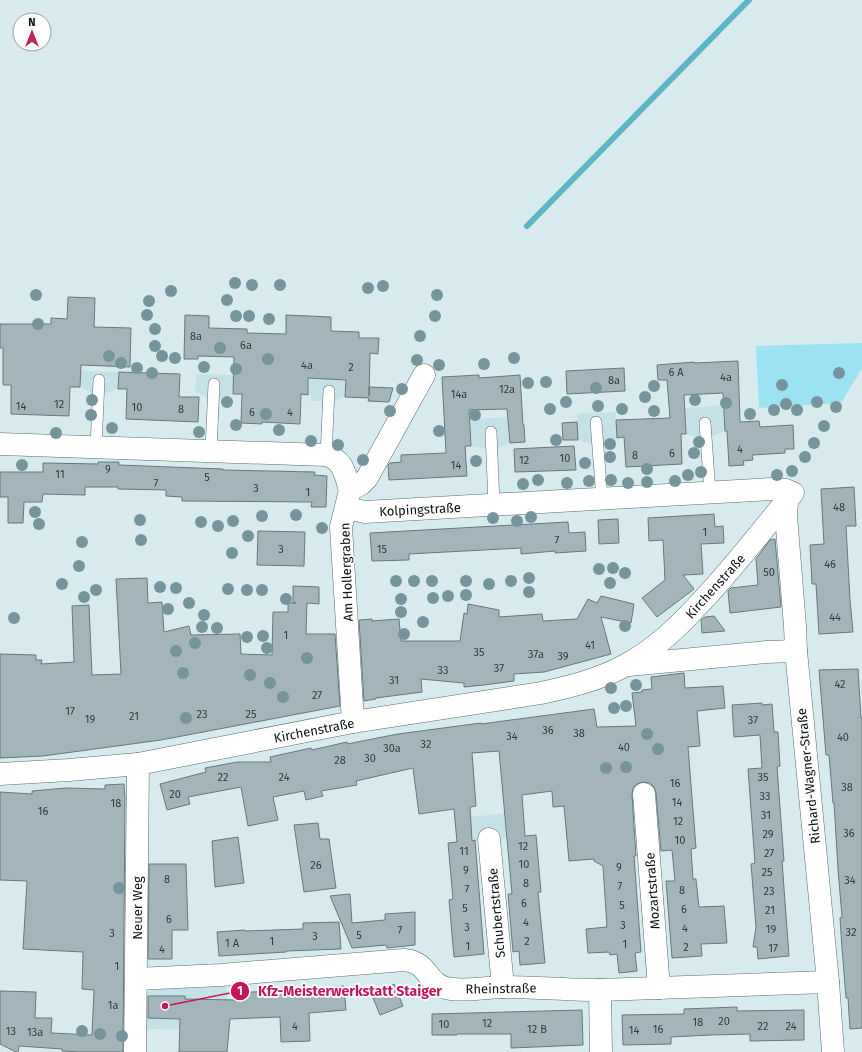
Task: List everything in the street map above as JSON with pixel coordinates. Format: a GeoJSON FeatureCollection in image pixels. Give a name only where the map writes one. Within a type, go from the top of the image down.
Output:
{"type":"FeatureCollection","features":[{"type":"Feature","properties":{"kind":"street"},"geometry":{"type":"LineString","coordinates":[[348,499],[367,478],[424,375]]}},
{"type":"Feature","properties":{"kind":"street"},"geometry":{"type":"LineString","coordinates":[[0,444],[326,455],[332,457],[340,464],[346,476],[348,499]]}},
{"type":"Feature","properties":{"kind":"street","name":"Kolpingstraße"},"geometry":{"type":"LineString","coordinates":[[348,499],[366,512],[771,489],[786,490],[790,497]]}},
{"type":"Feature","properties":{"kind":"street","name":"Richard-Wagner-Straße"},"geometry":{"type":"LineString","coordinates":[[790,497],[786,516],[796,651],[828,982],[833,1052]]}},
{"type":"Feature","properties":{"kind":"street","name":"Kirchenstraße"},"geometry":{"type":"LineString","coordinates":[[0,774],[138,764],[352,722],[541,693],[589,680],[624,666],[648,651],[672,633],[726,575],[790,497]]}},
{"type":"Feature","properties":{"kind":"street","name":"Am Hollergraben"},"geometry":{"type":"LineString","coordinates":[[348,499],[342,527],[352,722]]}},
{"type":"Feature","properties":{"kind":"street","name":"Kirchenstraße"},"geometry":{"type":"LineString","coordinates":[[624,666],[766,652],[796,651]]}},
{"type":"Feature","properties":{"kind":"street","name":"Neuer Weg"},"geometry":{"type":"LineString","coordinates":[[135,1052],[138,764]]}},
{"type":"Feature","properties":{"kind":"street","name":"Mozartstraße"},"geometry":{"type":"LineString","coordinates":[[644,794],[644,826],[659,988]]}},
{"type":"Feature","properties":{"kind":"street","name":"Schubertstraße"},"geometry":{"type":"LineString","coordinates":[[489,839],[503,987]]}},
{"type":"Feature","properties":{"kind":"street","name":"Rheinstraße"},"geometry":{"type":"LineString","coordinates":[[136,979],[221,975],[404,960],[412,961],[418,964],[436,984],[447,988],[459,989],[503,987],[600,990],[828,982]]}},
{"type":"Feature","properties":{"kind":"street"},"geometry":{"type":"LineString","coordinates":[[600,990],[601,1052]]}},
{"type":"Feature","properties":{"kind":"lane"},"geometry":{"type":"LineString","coordinates":[[96,447],[99,380]]}},
{"type":"Feature","properties":{"kind":"lane"},"geometry":{"type":"LineString","coordinates":[[211,451],[214,384]]}},
{"type":"Feature","properties":{"kind":"lane"},"geometry":{"type":"LineString","coordinates":[[326,455],[329,391]]}},
{"type":"Feature","properties":{"kind":"lane"},"geometry":{"type":"LineString","coordinates":[[596,422],[602,499]]}},
{"type":"Feature","properties":{"kind":"lane"},"geometry":{"type":"LineString","coordinates":[[705,423],[710,493]]}},
{"type":"Feature","properties":{"kind":"lane"},"geometry":{"type":"LineString","coordinates":[[490,432],[494,505]]}},
{"type":"Feature","properties":{"kind":"shaded area"},"geometry":{"type":"Polygon","coordinates":[[[862,343],[862,368],[841,403],[759,408],[756,346],[862,343]]]}},
{"type":"Feature","properties":{"kind":"shaded area"},"geometry":{"type":"Polygon","coordinates":[[[81,371],[119,372],[118,389],[103,394],[94,394],[80,387],[81,371]]]}},
{"type":"Feature","properties":{"kind":"shaded area"},"geometry":{"type":"Polygon","coordinates":[[[196,374],[234,375],[233,394],[219,399],[208,398],[195,392],[196,374]]]}},
{"type":"Feature","properties":{"kind":"shaded area"},"geometry":{"type":"Polygon","coordinates":[[[308,378],[346,380],[345,397],[333,401],[311,401],[311,395],[308,395],[308,378]]]}},
{"type":"Feature","properties":{"kind":"shaded area"},"geometry":{"type":"Polygon","coordinates":[[[724,405],[725,431],[712,437],[701,438],[686,434],[685,408],[724,405]]]}},
{"type":"Feature","properties":{"kind":"shaded area"},"geometry":{"type":"Polygon","coordinates":[[[616,412],[617,438],[603,443],[593,444],[578,440],[577,413],[616,412]]]}},
{"type":"Feature","properties":{"kind":"shaded area"},"geometry":{"type":"Polygon","coordinates":[[[508,417],[510,443],[496,449],[471,446],[470,419],[508,417]]]}},
{"type":"Feature","properties":{"kind":"shaded area"},"geometry":{"type":"Polygon","coordinates":[[[505,813],[507,838],[472,841],[470,817],[505,813]]]}},
{"type":"Feature","properties":{"kind":"shaded area"},"geometry":{"type":"Polygon","coordinates":[[[226,984],[229,1030],[146,1029],[146,993],[158,988],[226,984]]]}},
{"type":"Feature","properties":{"kind":"building"},"geometry":{"type":"Polygon","coordinates":[[[68,297],[95,298],[94,327],[131,328],[130,367],[81,365],[80,387],[70,387],[69,416],[11,414],[11,385],[3,385],[3,348],[0,348],[0,324],[51,324],[51,318],[67,319],[68,297]]]}},
{"type":"Feature","properties":{"kind":"building"},"geometry":{"type":"Polygon","coordinates":[[[185,315],[209,316],[209,328],[247,329],[247,333],[286,334],[286,315],[331,317],[331,331],[359,332],[359,338],[379,338],[378,354],[370,353],[369,387],[393,388],[389,402],[368,401],[369,398],[345,397],[346,380],[308,378],[308,395],[301,394],[300,424],[262,422],[262,424],[241,423],[242,394],[233,394],[234,357],[198,356],[198,359],[184,359],[185,315]]]}},
{"type":"Feature","properties":{"kind":"building"},"geometry":{"type":"Polygon","coordinates":[[[738,361],[740,422],[759,421],[760,427],[793,425],[794,449],[785,449],[785,453],[752,455],[753,460],[743,461],[744,465],[729,466],[723,393],[684,395],[686,434],[681,434],[682,464],[626,467],[624,437],[617,438],[616,420],[670,418],[667,380],[658,380],[657,365],[738,361]]]}},
{"type":"Feature","properties":{"kind":"building"},"geometry":{"type":"Polygon","coordinates":[[[624,368],[625,391],[567,394],[566,371],[624,368]]]}},
{"type":"Feature","properties":{"kind":"building"},"geometry":{"type":"Polygon","coordinates":[[[119,372],[180,374],[179,397],[199,397],[198,422],[126,419],[127,389],[118,389],[119,372]]]}},
{"type":"Feature","properties":{"kind":"building"},"geometry":{"type":"Polygon","coordinates":[[[479,375],[479,378],[520,375],[525,442],[510,443],[507,409],[469,410],[471,446],[465,446],[467,476],[389,480],[388,465],[390,463],[401,462],[401,455],[446,453],[442,377],[479,375]]]}},
{"type":"Feature","properties":{"kind":"building"},"geometry":{"type":"Polygon","coordinates":[[[577,422],[578,440],[563,440],[562,423],[577,422]]]}},
{"type":"Feature","properties":{"kind":"building"},"geometry":{"type":"Polygon","coordinates":[[[574,446],[576,470],[515,472],[514,449],[574,446]]]}},
{"type":"Feature","properties":{"kind":"building"},"geometry":{"type":"Polygon","coordinates":[[[98,462],[119,462],[119,465],[223,470],[315,472],[314,475],[327,476],[326,507],[311,507],[312,502],[182,501],[182,497],[166,496],[166,490],[118,489],[118,487],[85,487],[85,495],[43,494],[42,502],[24,502],[23,523],[8,523],[8,497],[0,497],[0,472],[43,472],[43,463],[98,464],[98,462]]]}},
{"type":"Feature","properties":{"kind":"building"},"geometry":{"type":"Polygon","coordinates":[[[854,487],[856,526],[846,526],[853,632],[819,634],[816,584],[812,584],[810,545],[824,544],[821,489],[854,487]]]}},
{"type":"Feature","properties":{"kind":"building"},"geometry":{"type":"Polygon","coordinates":[[[714,514],[715,527],[723,526],[724,543],[701,544],[703,574],[683,575],[694,589],[657,617],[642,598],[665,580],[663,540],[649,541],[648,518],[714,514]]]}},
{"type":"Feature","properties":{"kind":"building"},"geometry":{"type":"Polygon","coordinates":[[[618,519],[619,543],[599,544],[598,520],[618,519]]]}},
{"type":"Feature","properties":{"kind":"building"},"geometry":{"type":"Polygon","coordinates":[[[568,522],[569,533],[585,532],[586,551],[555,553],[555,551],[521,554],[521,548],[409,554],[409,560],[372,561],[370,533],[568,522]]]}},
{"type":"Feature","properties":{"kind":"building"},"geometry":{"type":"Polygon","coordinates":[[[258,531],[305,532],[304,566],[257,565],[258,531]]]}},
{"type":"Feature","properties":{"kind":"building"},"geometry":{"type":"Polygon","coordinates":[[[775,539],[781,607],[730,613],[728,591],[731,588],[758,585],[756,559],[770,540],[775,539]]]}},
{"type":"Feature","properties":{"kind":"building"},"geometry":{"type":"Polygon","coordinates":[[[147,578],[148,603],[162,602],[164,632],[189,626],[191,635],[240,634],[241,654],[272,655],[273,612],[288,612],[288,603],[293,603],[293,586],[319,587],[319,604],[307,603],[306,634],[335,634],[340,706],[161,740],[43,756],[0,758],[0,654],[36,655],[36,660],[42,660],[41,664],[74,662],[72,606],[89,605],[92,675],[121,674],[116,579],[147,578]]]}},
{"type":"Feature","properties":{"kind":"building"},"geometry":{"type":"Polygon","coordinates":[[[601,596],[634,604],[631,623],[601,617],[611,654],[544,672],[514,674],[514,681],[484,685],[464,687],[464,683],[421,679],[422,692],[364,701],[359,620],[372,619],[372,621],[399,619],[401,641],[460,641],[464,613],[467,614],[468,604],[499,610],[499,617],[542,614],[543,621],[577,619],[588,599],[597,603],[601,596]]]}},
{"type":"Feature","properties":{"kind":"building"},"geometry":{"type":"Polygon","coordinates":[[[714,616],[725,631],[702,633],[701,620],[705,617],[714,616]]]}},
{"type":"Feature","properties":{"kind":"building"},"geometry":{"type":"Polygon","coordinates":[[[858,669],[862,718],[862,1028],[850,1029],[842,948],[840,918],[842,917],[834,803],[829,755],[826,755],[819,670],[858,669]]]}},
{"type":"Feature","properties":{"kind":"building"},"geometry":{"type":"Polygon","coordinates":[[[684,673],[685,688],[723,686],[725,708],[697,711],[700,746],[688,747],[696,848],[691,849],[693,879],[696,879],[699,907],[724,906],[727,943],[701,944],[702,956],[672,958],[666,881],[675,881],[672,850],[661,851],[656,793],[654,787],[650,783],[643,782],[637,784],[633,788],[632,795],[636,856],[634,856],[641,952],[635,953],[637,971],[619,973],[617,954],[610,955],[609,952],[588,953],[586,929],[607,927],[603,866],[594,861],[594,859],[569,861],[564,806],[553,807],[552,791],[522,795],[525,836],[536,835],[541,892],[538,892],[545,963],[520,965],[519,951],[513,952],[508,894],[512,894],[499,751],[472,753],[476,806],[470,807],[472,841],[475,840],[484,954],[454,957],[449,900],[453,899],[448,843],[457,842],[454,809],[419,814],[413,768],[356,781],[357,785],[321,791],[323,796],[306,800],[304,791],[273,797],[278,820],[248,826],[241,787],[188,797],[190,804],[167,810],[160,784],[206,772],[205,768],[237,762],[271,762],[270,757],[311,748],[312,750],[347,742],[347,744],[398,734],[594,709],[597,727],[636,726],[632,693],[652,689],[651,677],[684,673]]]}},
{"type":"Feature","properties":{"kind":"building"},"geometry":{"type":"Polygon","coordinates":[[[762,703],[762,705],[772,704],[774,732],[778,732],[780,766],[777,767],[789,956],[758,959],[757,947],[753,947],[756,927],[751,864],[755,863],[748,769],[762,768],[760,735],[734,737],[732,705],[762,703]]]}},
{"type":"Feature","properties":{"kind":"building"},"geometry":{"type":"Polygon","coordinates":[[[124,784],[123,1052],[62,1051],[62,1049],[19,1046],[18,1052],[16,1052],[0,1044],[0,991],[36,992],[35,1018],[52,1018],[51,1033],[92,1035],[94,990],[82,989],[83,952],[23,949],[27,881],[0,880],[0,792],[32,794],[32,791],[66,788],[105,789],[105,785],[124,784]]]}},
{"type":"Feature","properties":{"kind":"building"},"geometry":{"type":"Polygon","coordinates":[[[318,823],[320,839],[329,839],[336,888],[304,892],[294,825],[318,823]]]}},
{"type":"Feature","properties":{"kind":"building"},"geometry":{"type":"Polygon","coordinates":[[[238,837],[244,883],[215,887],[212,841],[238,837]]]}},
{"type":"Feature","properties":{"kind":"building"},"geometry":{"type":"Polygon","coordinates":[[[149,864],[186,864],[188,930],[172,930],[172,959],[148,959],[149,864]]]}},
{"type":"Feature","properties":{"kind":"building"},"geometry":{"type":"Polygon","coordinates":[[[350,894],[352,923],[385,920],[385,914],[415,912],[415,945],[387,948],[386,945],[352,948],[330,896],[350,894]]]}},
{"type":"Feature","properties":{"kind":"building"},"geometry":{"type":"Polygon","coordinates":[[[339,922],[341,949],[219,956],[217,932],[303,929],[303,923],[339,922]]]}},
{"type":"Feature","properties":{"kind":"building"},"geometry":{"type":"Polygon","coordinates":[[[394,984],[403,1006],[380,1015],[371,993],[394,984]]]}},
{"type":"Feature","properties":{"kind":"building"},"geometry":{"type":"Polygon","coordinates":[[[344,986],[346,1010],[309,1013],[310,1041],[281,1042],[280,1017],[230,1019],[227,1052],[179,1052],[180,1019],[148,1018],[148,996],[185,996],[185,999],[236,1000],[235,993],[344,986]]]}},
{"type":"Feature","properties":{"kind":"building"},"geometry":{"type":"Polygon","coordinates":[[[737,1007],[737,1011],[804,1010],[804,1040],[750,1041],[750,1034],[711,1035],[671,1037],[671,1044],[623,1045],[622,1015],[684,1014],[684,1009],[737,1007]]]}},
{"type":"Feature","properties":{"kind":"building"},"geometry":{"type":"Polygon","coordinates":[[[582,1010],[583,1045],[511,1048],[511,1034],[432,1035],[432,1014],[582,1010]]]}},
{"type":"Feature","properties":{"kind":"waterway"},"geometry":{"type":"LineString","coordinates":[[527,226],[749,0]]}},
{"type":"Feature","properties":{"kind":"place","name":"Kfz-Meisterwerkstatt Staiger"},"geometry":{"type":"Point","coordinates":[165,1006]}}]}
